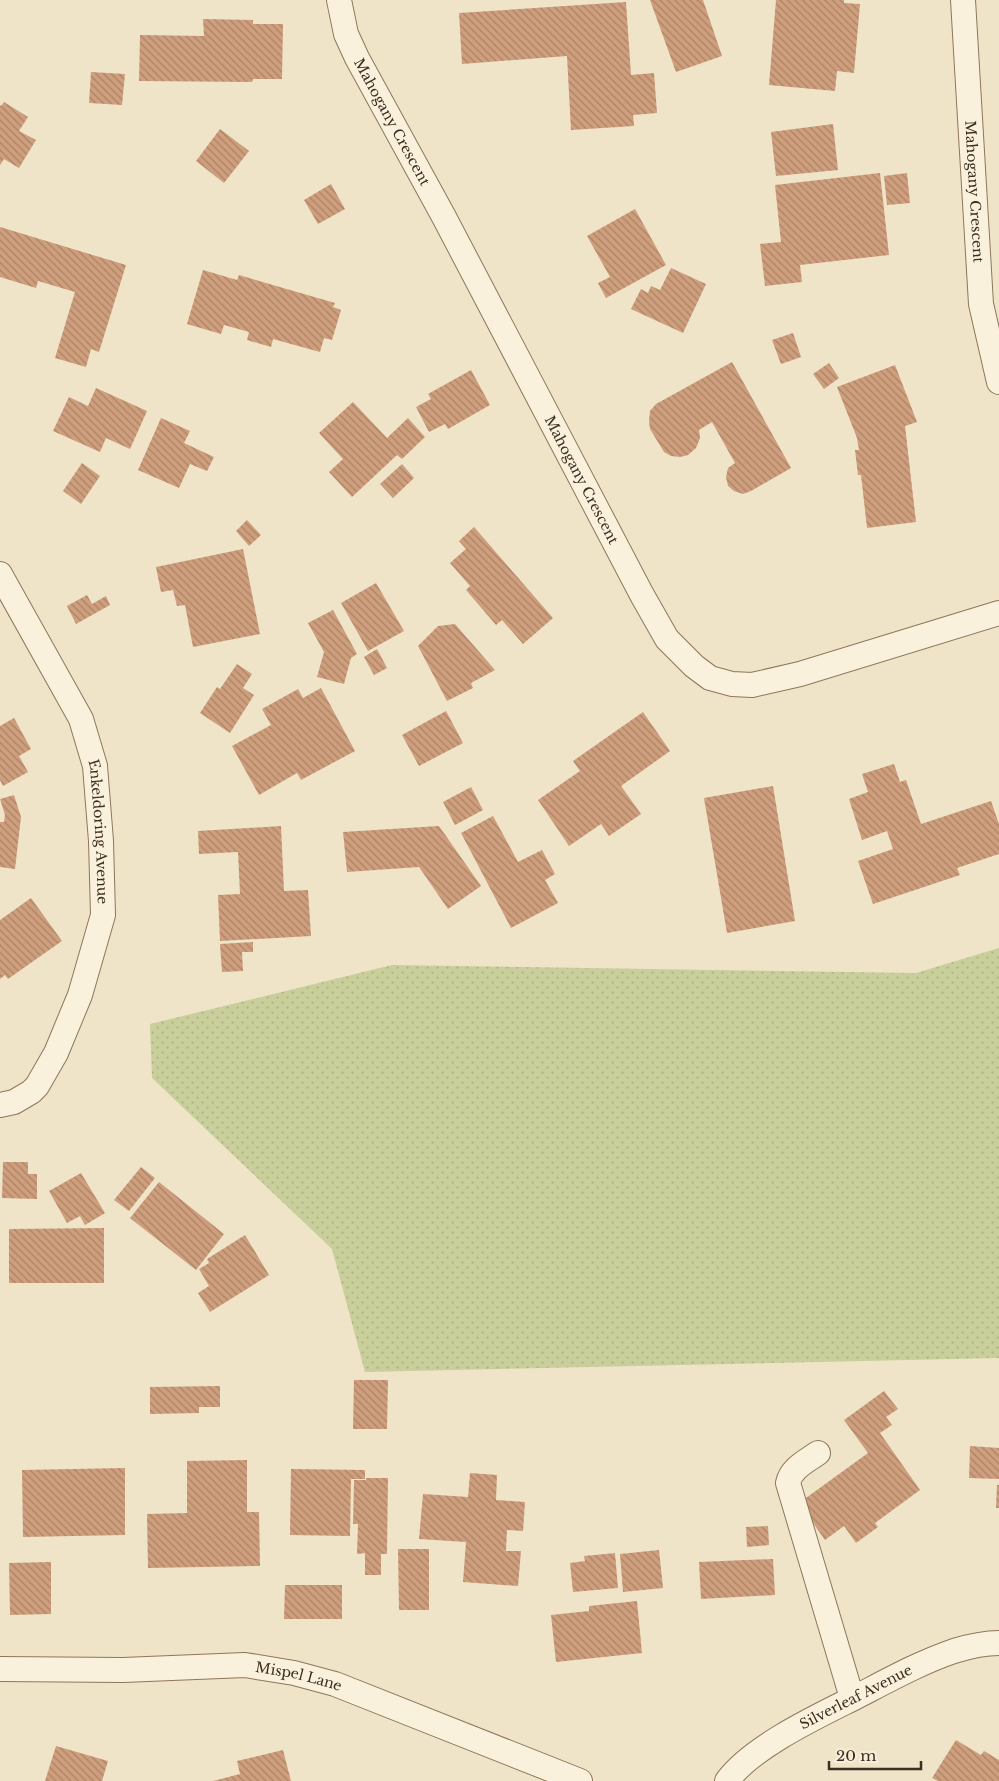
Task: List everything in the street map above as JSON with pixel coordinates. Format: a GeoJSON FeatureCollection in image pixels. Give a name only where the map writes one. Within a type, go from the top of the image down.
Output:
{"type":"FeatureCollection","features":[{"type":"Feature","properties":{"kind":"street","name":"Mahogany Crescent"},"geometry":{"type":"LineString","coordinates":[[339,0],[346,34],[357,58],[444,217],[642,595],[667,639],[681,655],[710,678],[732,684],[752,685],[800,674],[999,613]]}},
{"type":"Feature","properties":{"kind":"street","name":"Mahogany Crescent"},"geometry":{"type":"LineString","coordinates":[[963,0],[981,304],[999,382]]}},
{"type":"Feature","properties":{"kind":"street","name":"Enkeldoring Avenue"},"geometry":{"type":"LineString","coordinates":[[0,574],[7,598],[81,718],[96,766],[103,914],[80,995],[56,1053],[37,1086],[31,1092],[14,1102],[0,1105]]}},
{"type":"Feature","properties":{"kind":"street"},"geometry":{"type":"LineString","coordinates":[[818,1453],[791,1474],[788,1483],[852,1698]]}},
{"type":"Feature","properties":{"kind":"street","name":"Silverleaf Avenue"},"geometry":{"type":"LineString","coordinates":[[728,1781],[734,1772],[760,1751],[813,1718],[852,1698],[916,1666],[956,1650],[999,1643]]}},
{"type":"Feature","properties":{"kind":"street","name":"Mispel Lane"},"geometry":{"type":"LineString","coordinates":[[0,1669],[123,1670],[244,1665],[294,1673],[335,1684],[580,1781]]}},
{"type":"Feature","properties":{"kind":"green space"},"geometry":{"type":"Polygon","coordinates":[[[999,948],[999,1358],[365,1372],[332,1249],[152,1078],[150,1024],[392,965],[916,973],[999,948]]]}},
{"type":"Feature","properties":{"kind":"building"},"geometry":{"type":"Polygon","coordinates":[[[650,0],[703,0],[722,56],[676,72],[650,0]]]}},
{"type":"Feature","properties":{"kind":"building"},"geometry":{"type":"Polygon","coordinates":[[[776,0],[844,0],[844,3],[860,4],[854,73],[837,71],[835,91],[769,85],[776,0]]]}},
{"type":"Feature","properties":{"kind":"building"},"geometry":{"type":"Polygon","coordinates":[[[626,2],[631,75],[654,73],[657,113],[633,115],[634,126],[571,130],[567,56],[462,64],[459,13],[626,2]]]}},
{"type":"Feature","properties":{"kind":"building"},"geometry":{"type":"Polygon","coordinates":[[[203,19],[253,20],[253,24],[283,24],[282,79],[253,79],[252,82],[139,81],[140,35],[204,36],[203,19]]]}},
{"type":"Feature","properties":{"kind":"building"},"geometry":{"type":"Polygon","coordinates":[[[91,72],[125,74],[122,105],[89,103],[91,72]]]}},
{"type":"Feature","properties":{"kind":"building"},"geometry":{"type":"Polygon","coordinates":[[[4,102],[28,117],[19,131],[36,140],[19,168],[4,159],[0,165],[0,105],[4,102]]]}},
{"type":"Feature","properties":{"kind":"building"},"geometry":{"type":"Polygon","coordinates":[[[833,124],[838,170],[776,176],[771,132],[833,124]]]}},
{"type":"Feature","properties":{"kind":"building"},"geometry":{"type":"Polygon","coordinates":[[[220,129],[249,151],[224,183],[196,161],[220,129]]]}},
{"type":"Feature","properties":{"kind":"building"},"geometry":{"type":"Polygon","coordinates":[[[880,173],[889,255],[800,265],[802,282],[765,286],[760,244],[781,242],[775,185],[880,173]]]}},
{"type":"Feature","properties":{"kind":"building"},"geometry":{"type":"Polygon","coordinates":[[[907,173],[910,203],[887,205],[884,176],[907,173]]]}},
{"type":"Feature","properties":{"kind":"building"},"geometry":{"type":"Polygon","coordinates":[[[331,184],[345,209],[318,224],[304,200],[331,184]]]}},
{"type":"Feature","properties":{"kind":"building"},"geometry":{"type":"Polygon","coordinates":[[[635,209],[666,265],[606,298],[598,283],[610,277],[587,236],[635,209]]]}},
{"type":"Feature","properties":{"kind":"building"},"geometry":{"type":"Polygon","coordinates":[[[0,227],[126,265],[99,352],[91,349],[86,367],[55,358],[75,292],[38,281],[36,288],[0,277],[0,227]]]}},
{"type":"Feature","properties":{"kind":"building"},"geometry":{"type":"Polygon","coordinates":[[[671,268],[706,284],[683,333],[631,309],[641,289],[648,293],[651,286],[660,290],[671,268]]]}},
{"type":"Feature","properties":{"kind":"building"},"geometry":{"type":"Polygon","coordinates":[[[203,270],[237,280],[239,275],[335,303],[333,307],[341,310],[332,340],[324,338],[320,352],[273,339],[271,347],[247,340],[249,332],[224,325],[221,334],[187,324],[203,270]]]}},
{"type":"Feature","properties":{"kind":"building"},"geometry":{"type":"Polygon","coordinates":[[[793,333],[801,357],[781,364],[772,340],[793,333]]]}},
{"type":"Feature","properties":{"kind":"building"},"geometry":{"type":"Polygon","coordinates":[[[732,362],[791,468],[743,494],[734,491],[728,486],[726,477],[728,468],[735,463],[712,422],[699,430],[700,438],[696,448],[688,455],[680,457],[671,456],[664,452],[650,429],[649,421],[650,411],[656,404],[732,362]]]}},
{"type":"Feature","properties":{"kind":"building"},"geometry":{"type":"Polygon","coordinates":[[[829,363],[839,378],[824,389],[813,374],[829,363]]]}},
{"type":"Feature","properties":{"kind":"building"},"geometry":{"type":"Polygon","coordinates":[[[895,365],[917,422],[905,426],[916,522],[867,528],[861,475],[858,475],[855,450],[859,450],[857,438],[837,387],[895,365]]]}},
{"type":"Feature","properties":{"kind":"building"},"geometry":{"type":"Polygon","coordinates":[[[471,370],[490,405],[448,429],[445,424],[429,432],[416,407],[431,399],[428,394],[471,370]]]}},
{"type":"Feature","properties":{"kind":"building"},"geometry":{"type":"Polygon","coordinates":[[[96,388],[147,411],[130,449],[106,438],[100,452],[53,431],[69,397],[88,406],[96,388]]]}},
{"type":"Feature","properties":{"kind":"building"},"geometry":{"type":"Polygon","coordinates":[[[353,402],[387,438],[408,418],[425,437],[402,459],[397,455],[352,497],[329,472],[343,459],[319,433],[353,402]]]}},
{"type":"Feature","properties":{"kind":"building"},"geometry":{"type":"Polygon","coordinates":[[[161,418],[190,431],[184,443],[214,457],[207,471],[190,464],[179,488],[138,470],[161,418]]]}},
{"type":"Feature","properties":{"kind":"building"},"geometry":{"type":"Polygon","coordinates":[[[82,463],[100,476],[81,504],[63,491],[82,463]]]}},
{"type":"Feature","properties":{"kind":"building"},"geometry":{"type":"Polygon","coordinates":[[[402,464],[414,478],[393,498],[380,484],[402,464]]]}},
{"type":"Feature","properties":{"kind":"building"},"geometry":{"type":"Polygon","coordinates":[[[247,520],[261,535],[249,546],[236,531],[247,520]]]}},
{"type":"Feature","properties":{"kind":"building"},"geometry":{"type":"Polygon","coordinates":[[[474,527],[553,618],[523,644],[502,620],[496,625],[466,590],[470,586],[450,563],[466,549],[459,541],[474,527]]]}},
{"type":"Feature","properties":{"kind":"building"},"geometry":{"type":"Polygon","coordinates":[[[243,549],[260,634],[193,647],[185,605],[177,606],[173,590],[161,592],[156,567],[243,549]]]}},
{"type":"Feature","properties":{"kind":"building"},"geometry":{"type":"Polygon","coordinates":[[[376,583],[404,631],[368,651],[341,603],[376,583]]]}},
{"type":"Feature","properties":{"kind":"building"},"geometry":{"type":"Polygon","coordinates":[[[87,595],[92,604],[106,596],[110,605],[76,624],[67,606],[87,595]]]}},
{"type":"Feature","properties":{"kind":"building"},"geometry":{"type":"Polygon","coordinates":[[[333,610],[357,654],[351,658],[344,684],[317,677],[324,652],[308,623],[333,610]]]}},
{"type":"Feature","properties":{"kind":"building"},"geometry":{"type":"Polygon","coordinates":[[[455,624],[495,670],[471,683],[473,688],[447,701],[418,646],[438,626],[455,624]]]}},
{"type":"Feature","properties":{"kind":"building"},"geometry":{"type":"Polygon","coordinates":[[[377,649],[387,668],[374,675],[364,657],[377,649]]]}},
{"type":"Feature","properties":{"kind":"building"},"geometry":{"type":"Polygon","coordinates":[[[237,664],[252,674],[243,688],[254,695],[230,733],[200,713],[217,687],[220,689],[237,664]]]}},
{"type":"Feature","properties":{"kind":"building"},"geometry":{"type":"Polygon","coordinates":[[[321,688],[355,751],[301,780],[297,773],[259,795],[232,746],[271,725],[262,709],[298,689],[303,698],[321,688]]]}},
{"type":"Feature","properties":{"kind":"building"},"geometry":{"type":"Polygon","coordinates":[[[446,711],[463,743],[419,766],[402,735],[446,711]]]}},
{"type":"Feature","properties":{"kind":"building"},"geometry":{"type":"Polygon","coordinates":[[[643,712],[670,751],[621,786],[641,814],[609,836],[601,824],[569,846],[538,800],[580,771],[573,761],[643,712]]]}},
{"type":"Feature","properties":{"kind":"building"},"geometry":{"type":"Polygon","coordinates":[[[14,718],[31,749],[19,756],[28,772],[3,786],[0,780],[0,726],[14,718]]]}},
{"type":"Feature","properties":{"kind":"building"},"geometry":{"type":"Polygon","coordinates":[[[894,764],[900,782],[906,780],[921,824],[991,801],[999,824],[999,854],[957,868],[960,875],[873,904],[858,861],[893,849],[887,831],[862,840],[849,799],[868,792],[862,774],[894,764]]]}},
{"type":"Feature","properties":{"kind":"building"},"geometry":{"type":"Polygon","coordinates":[[[773,786],[795,921],[727,933],[704,798],[773,786]]]}},
{"type":"Feature","properties":{"kind":"building"},"geometry":{"type":"Polygon","coordinates":[[[471,787],[483,810],[455,825],[443,802],[471,787]]]}},
{"type":"Feature","properties":{"kind":"building"},"geometry":{"type":"Polygon","coordinates":[[[14,795],[21,817],[15,869],[0,867],[0,822],[4,822],[5,815],[0,799],[14,795]]]}},
{"type":"Feature","properties":{"kind":"building"},"geometry":{"type":"Polygon","coordinates":[[[493,816],[518,862],[542,850],[555,874],[545,880],[558,903],[511,928],[461,833],[493,816]]]}},
{"type":"Feature","properties":{"kind":"building"},"geometry":{"type":"Polygon","coordinates":[[[281,826],[284,891],[308,890],[311,936],[220,941],[218,895],[240,894],[238,852],[199,854],[198,831],[281,826]]]}},
{"type":"Feature","properties":{"kind":"building"},"geometry":{"type":"Polygon","coordinates":[[[439,826],[481,886],[448,909],[419,867],[347,872],[343,832],[439,826]]]}},
{"type":"Feature","properties":{"kind":"building"},"geometry":{"type":"Polygon","coordinates":[[[31,898],[62,941],[8,979],[5,975],[0,979],[0,920],[31,898]]]}},
{"type":"Feature","properties":{"kind":"building"},"geometry":{"type":"Polygon","coordinates":[[[253,942],[253,952],[242,952],[243,971],[222,972],[220,944],[253,942]]]}},
{"type":"Feature","properties":{"kind":"building"},"geometry":{"type":"Polygon","coordinates":[[[3,1162],[28,1162],[28,1174],[37,1174],[37,1199],[2,1198],[3,1162]]]}},
{"type":"Feature","properties":{"kind":"building"},"geometry":{"type":"Polygon","coordinates":[[[141,1167],[155,1178],[129,1211],[114,1200],[141,1167]]]}},
{"type":"Feature","properties":{"kind":"building"},"geometry":{"type":"Polygon","coordinates":[[[81,1173],[105,1213],[85,1225],[80,1216],[67,1223],[49,1191],[81,1173]]]}},
{"type":"Feature","properties":{"kind":"building"},"geometry":{"type":"Polygon","coordinates":[[[159,1182],[224,1234],[196,1270],[130,1218],[159,1182]]]}},
{"type":"Feature","properties":{"kind":"building"},"geometry":{"type":"Polygon","coordinates":[[[104,1228],[104,1283],[9,1283],[9,1229],[104,1228]]]}},
{"type":"Feature","properties":{"kind":"building"},"geometry":{"type":"Polygon","coordinates":[[[245,1235],[269,1275],[210,1312],[198,1293],[209,1286],[199,1269],[209,1263],[207,1259],[245,1235]]]}},
{"type":"Feature","properties":{"kind":"building"},"geometry":{"type":"Polygon","coordinates":[[[354,1380],[388,1380],[387,1429],[353,1429],[354,1380]]]}},
{"type":"Feature","properties":{"kind":"building"},"geometry":{"type":"Polygon","coordinates":[[[220,1386],[220,1407],[199,1407],[199,1413],[150,1414],[150,1387],[220,1386]]]}},
{"type":"Feature","properties":{"kind":"building"},"geometry":{"type":"Polygon","coordinates":[[[884,1391],[898,1409],[886,1417],[892,1425],[880,1433],[920,1490],[875,1523],[878,1527],[856,1543],[844,1526],[825,1540],[799,1503],[868,1453],[844,1420],[884,1391]]]}},
{"type":"Feature","properties":{"kind":"building"},"geometry":{"type":"Polygon","coordinates":[[[970,1446],[999,1448],[999,1479],[969,1478],[970,1446]]]}},
{"type":"Feature","properties":{"kind":"building"},"geometry":{"type":"Polygon","coordinates":[[[247,1460],[247,1512],[259,1512],[260,1566],[148,1568],[147,1514],[187,1513],[187,1461],[247,1460]]]}},
{"type":"Feature","properties":{"kind":"building"},"geometry":{"type":"Polygon","coordinates":[[[125,1468],[125,1535],[23,1537],[22,1470],[125,1468]]]}},
{"type":"Feature","properties":{"kind":"building"},"geometry":{"type":"Polygon","coordinates":[[[291,1469],[365,1470],[365,1479],[351,1479],[350,1536],[290,1535],[291,1469]]]}},
{"type":"Feature","properties":{"kind":"building"},"geometry":{"type":"Polygon","coordinates":[[[470,1473],[497,1475],[496,1500],[525,1502],[523,1531],[507,1530],[506,1551],[521,1551],[518,1586],[463,1582],[466,1542],[419,1539],[423,1494],[468,1497],[470,1473]]]}},
{"type":"Feature","properties":{"kind":"building"},"geometry":{"type":"Polygon","coordinates":[[[366,1478],[388,1478],[387,1554],[381,1554],[381,1575],[365,1575],[365,1553],[357,1554],[358,1524],[353,1524],[354,1480],[366,1480],[366,1478]]]}},
{"type":"Feature","properties":{"kind":"building"},"geometry":{"type":"Polygon","coordinates":[[[997,1485],[999,1485],[999,1508],[996,1508],[997,1485]]]}},
{"type":"Feature","properties":{"kind":"building"},"geometry":{"type":"Polygon","coordinates":[[[768,1526],[769,1545],[747,1547],[746,1527],[768,1526]]]}},
{"type":"Feature","properties":{"kind":"building"},"geometry":{"type":"Polygon","coordinates":[[[398,1549],[429,1549],[429,1610],[399,1610],[398,1549]]]}},
{"type":"Feature","properties":{"kind":"building"},"geometry":{"type":"Polygon","coordinates":[[[659,1550],[663,1588],[623,1592],[620,1554],[659,1550]]]}},
{"type":"Feature","properties":{"kind":"building"},"geometry":{"type":"Polygon","coordinates":[[[615,1553],[618,1588],[573,1592],[570,1563],[585,1561],[584,1556],[615,1553]]]}},
{"type":"Feature","properties":{"kind":"building"},"geometry":{"type":"Polygon","coordinates":[[[773,1559],[775,1595],[701,1599],[699,1562],[773,1559]]]}},
{"type":"Feature","properties":{"kind":"building"},"geometry":{"type":"Polygon","coordinates":[[[51,1562],[51,1614],[10,1615],[9,1563],[51,1562]]]}},
{"type":"Feature","properties":{"kind":"building"},"geometry":{"type":"Polygon","coordinates":[[[285,1585],[342,1585],[342,1619],[284,1619],[285,1585]]]}},
{"type":"Feature","properties":{"kind":"building"},"geometry":{"type":"Polygon","coordinates":[[[637,1601],[642,1653],[556,1662],[551,1615],[589,1611],[589,1606],[637,1601]]]}},
{"type":"Feature","properties":{"kind":"building"},"geometry":{"type":"Polygon","coordinates":[[[956,1740],[981,1755],[984,1751],[999,1760],[999,1781],[938,1781],[932,1778],[956,1740]]]}},
{"type":"Feature","properties":{"kind":"building"},"geometry":{"type":"Polygon","coordinates":[[[56,1746],[108,1761],[102,1781],[45,1781],[56,1746]]]}},
{"type":"Feature","properties":{"kind":"building"},"geometry":{"type":"Polygon","coordinates":[[[283,1750],[291,1781],[213,1781],[240,1774],[237,1761],[283,1750]]]}}]}
